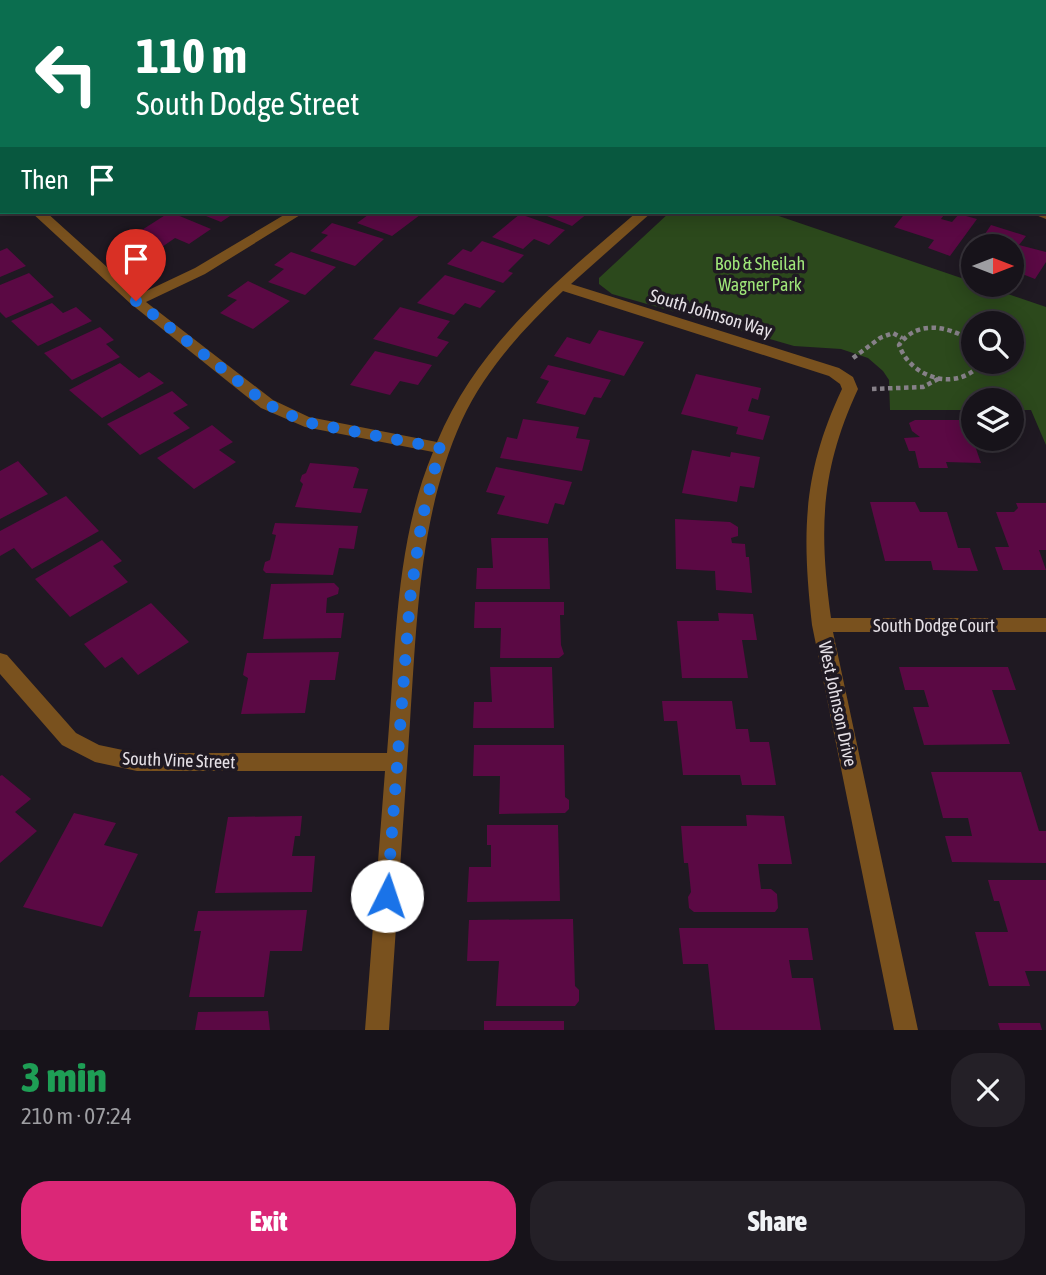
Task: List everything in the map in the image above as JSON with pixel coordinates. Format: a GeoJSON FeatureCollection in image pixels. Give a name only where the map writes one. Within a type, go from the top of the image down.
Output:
{"type":"FeatureCollection","features":[{"type":"Feature","properties":{"kind":"street"},"geometry":{"type":"LineString","coordinates":[[40,214],[136,301],[267,404],[305,422],[440,448]]}},
{"type":"Feature","properties":{"kind":"street"},"geometry":{"type":"LineString","coordinates":[[136,301],[200,271],[295,214]]}},
{"type":"Feature","properties":{"kind":"street"},"geometry":{"type":"LineString","coordinates":[[377,1030],[410,599],[422,519],[440,448],[476,382],[507,338],[643,214]]}},
{"type":"Feature","properties":{"kind":"street","name":"South Johnson Way"},"geometry":{"type":"LineString","coordinates":[[561,286],[844,381]]}},
{"type":"Feature","properties":{"kind":"street","name":"West Johnson Drive"},"geometry":{"type":"LineString","coordinates":[[844,381],[822,459],[814,514],[813,558],[822,625],[906,1030]]}},
{"type":"Feature","properties":{"kind":"street","name":"South Dodge Court"},"geometry":{"type":"LineString","coordinates":[[822,625],[1046,625]]}},
{"type":"Feature","properties":{"kind":"street","name":"South Vine Street"},"geometry":{"type":"LineString","coordinates":[[0,661],[69,739],[95,753],[137,762],[396,762]]}},
{"type":"Feature","properties":{"kind":"path"},"geometry":{"type":"LineString","coordinates":[[961,334],[932,328],[909,332],[902,338],[900,353],[906,361],[926,374],[952,379],[973,374]]}},
{"type":"Feature","properties":{"kind":"path"},"geometry":{"type":"LineString","coordinates":[[844,381],[880,338],[893,333],[902,338]]}},
{"type":"Feature","properties":{"kind":"path"},"geometry":{"type":"LineString","coordinates":[[844,381],[923,387],[940,378]]}},
{"type":"Feature","properties":{"kind":"green space","name":"Bob & Sheilah Wagner Park"},"geometry":{"type":"Polygon","coordinates":[[[668,214],[773,214],[961,278],[961,298],[1020,298],[1046,307],[1046,445],[1031,410],[1024,410],[1024,388],[961,388],[961,410],[890,410],[889,380],[868,358],[841,349],[794,346],[612,294],[599,284],[599,278],[668,214]]]}},
{"type":"Feature","properties":{"kind":"building"},"geometry":{"type":"Polygon","coordinates":[[[167,214],[175,214],[211,229],[189,244],[175,238],[162,247],[134,235],[167,214]]]}},
{"type":"Feature","properties":{"kind":"building"},"geometry":{"type":"Polygon","coordinates":[[[201,214],[233,214],[221,222],[201,214]]]}},
{"type":"Feature","properties":{"kind":"building"},"geometry":{"type":"Polygon","coordinates":[[[369,214],[421,214],[392,236],[357,223],[369,214]]]}},
{"type":"Feature","properties":{"kind":"building"},"geometry":{"type":"Polygon","coordinates":[[[520,214],[565,230],[549,245],[534,239],[523,249],[492,237],[520,214]]]}},
{"type":"Feature","properties":{"kind":"building"},"geometry":{"type":"Polygon","coordinates":[[[542,214],[587,214],[572,226],[542,214]]]}},
{"type":"Feature","properties":{"kind":"building"},"geometry":{"type":"Polygon","coordinates":[[[904,214],[945,214],[941,219],[952,222],[959,214],[977,219],[966,234],[961,234],[961,241],[950,256],[928,248],[934,240],[894,227],[904,214]]]}},
{"type":"Feature","properties":{"kind":"building"},"geometry":{"type":"Polygon","coordinates":[[[332,223],[384,239],[355,266],[310,251],[328,235],[321,233],[332,223]]]}},
{"type":"Feature","properties":{"kind":"building"},"geometry":{"type":"Polygon","coordinates":[[[991,225],[1020,234],[985,234],[991,225]]]}},
{"type":"Feature","properties":{"kind":"building"},"geometry":{"type":"Polygon","coordinates":[[[482,241],[524,255],[508,271],[513,273],[503,283],[447,264],[463,249],[471,252],[482,241]]]}},
{"type":"Feature","properties":{"kind":"building"},"geometry":{"type":"Polygon","coordinates":[[[1024,246],[1046,252],[1046,262],[1035,279],[1024,275],[1024,246]]]}},
{"type":"Feature","properties":{"kind":"building"},"geometry":{"type":"Polygon","coordinates":[[[7,248],[26,266],[0,277],[0,251],[7,248]]]}},
{"type":"Feature","properties":{"kind":"building"},"geometry":{"type":"Polygon","coordinates":[[[291,252],[336,267],[305,295],[268,282],[284,269],[274,265],[291,252]]]}},
{"type":"Feature","properties":{"kind":"building"},"geometry":{"type":"Polygon","coordinates":[[[29,273],[54,297],[6,318],[0,312],[0,285],[29,273]]]}},
{"type":"Feature","properties":{"kind":"building"},"geometry":{"type":"Polygon","coordinates":[[[445,275],[496,291],[480,308],[465,303],[454,315],[417,303],[445,275]]]}},
{"type":"Feature","properties":{"kind":"building"},"geometry":{"type":"Polygon","coordinates":[[[248,281],[290,301],[253,329],[220,313],[237,300],[227,296],[248,281]]]}},
{"type":"Feature","properties":{"kind":"building"},"geometry":{"type":"Polygon","coordinates":[[[52,303],[63,313],[76,307],[92,321],[38,346],[11,321],[52,303]]]}},
{"type":"Feature","properties":{"kind":"building"},"geometry":{"type":"Polygon","coordinates":[[[400,307],[450,321],[437,338],[449,342],[437,357],[373,339],[400,307]]]}},
{"type":"Feature","properties":{"kind":"building"},"geometry":{"type":"Polygon","coordinates":[[[100,327],[114,340],[106,344],[120,357],[72,380],[44,353],[100,327]]]}},
{"type":"Feature","properties":{"kind":"building"},"geometry":{"type":"Polygon","coordinates":[[[599,330],[644,342],[624,376],[554,356],[567,337],[590,344],[599,330]]]}},
{"type":"Feature","properties":{"kind":"building"},"geometry":{"type":"Polygon","coordinates":[[[375,351],[432,365],[418,385],[400,381],[390,395],[350,385],[375,351]]]}},
{"type":"Feature","properties":{"kind":"building"},"geometry":{"type":"Polygon","coordinates":[[[120,363],[139,378],[149,372],[164,383],[102,418],[69,390],[120,363]]]}},
{"type":"Feature","properties":{"kind":"building"},"geometry":{"type":"Polygon","coordinates":[[[548,365],[611,380],[601,398],[594,397],[585,415],[536,403],[549,381],[540,378],[548,365]]]}},
{"type":"Feature","properties":{"kind":"building"},"geometry":{"type":"Polygon","coordinates":[[[696,374],[761,388],[758,400],[752,398],[748,411],[770,416],[763,440],[736,434],[738,427],[681,414],[696,374]]]}},
{"type":"Feature","properties":{"kind":"building"},"geometry":{"type":"Polygon","coordinates":[[[172,391],[188,405],[173,413],[190,428],[140,455],[107,424],[172,391]]]}},
{"type":"Feature","properties":{"kind":"building"},"geometry":{"type":"Polygon","coordinates":[[[523,419],[579,427],[576,438],[590,440],[582,471],[500,458],[507,437],[517,439],[523,419]]]}},
{"type":"Feature","properties":{"kind":"building"},"geometry":{"type":"Polygon","coordinates":[[[915,420],[961,420],[961,451],[977,451],[981,463],[946,462],[948,468],[919,468],[915,451],[909,451],[904,438],[920,437],[912,431],[909,423],[915,420]]]}},
{"type":"Feature","properties":{"kind":"building"},"geometry":{"type":"Polygon","coordinates":[[[212,425],[233,442],[219,450],[236,462],[194,489],[157,458],[212,425]]]}},
{"type":"Feature","properties":{"kind":"building"},"geometry":{"type":"Polygon","coordinates":[[[692,450],[730,457],[731,452],[760,457],[754,488],[740,486],[737,502],[682,493],[692,450]]]}},
{"type":"Feature","properties":{"kind":"building"},"geometry":{"type":"Polygon","coordinates":[[[18,461],[48,494],[0,519],[0,471],[18,461]]]}},
{"type":"Feature","properties":{"kind":"building"},"geometry":{"type":"Polygon","coordinates":[[[310,463],[359,469],[353,488],[368,489],[361,513],[295,507],[303,484],[300,481],[302,475],[306,473],[310,463]]]}},
{"type":"Feature","properties":{"kind":"building"},"geometry":{"type":"Polygon","coordinates":[[[496,467],[572,482],[564,505],[555,503],[548,524],[497,514],[505,496],[486,492],[496,467]]]}},
{"type":"Feature","properties":{"kind":"building"},"geometry":{"type":"Polygon","coordinates":[[[66,496],[99,531],[32,569],[14,548],[0,556],[0,531],[66,496]]]}},
{"type":"Feature","properties":{"kind":"building"},"geometry":{"type":"Polygon","coordinates":[[[870,502],[915,502],[920,512],[947,512],[958,548],[970,548],[978,571],[933,570],[931,561],[885,561],[870,502]]]}},
{"type":"Feature","properties":{"kind":"building"},"geometry":{"type":"Polygon","coordinates":[[[1016,503],[1046,503],[1046,550],[1039,550],[1046,570],[1003,570],[995,547],[1009,547],[996,512],[1014,512],[1018,508],[1016,503]]]}},
{"type":"Feature","properties":{"kind":"building"},"geometry":{"type":"Polygon","coordinates":[[[675,519],[730,522],[738,527],[738,536],[731,538],[732,543],[745,544],[746,557],[749,557],[752,593],[716,590],[715,571],[676,569],[675,519]]]}},
{"type":"Feature","properties":{"kind":"building"},"geometry":{"type":"Polygon","coordinates":[[[275,523],[358,526],[354,549],[339,548],[333,575],[266,573],[263,570],[265,562],[270,560],[276,535],[272,534],[275,523]]]}},
{"type":"Feature","properties":{"kind":"building"},"geometry":{"type":"Polygon","coordinates":[[[491,538],[548,538],[550,589],[476,589],[477,568],[493,568],[491,538]]]}},
{"type":"Feature","properties":{"kind":"building"},"geometry":{"type":"Polygon","coordinates":[[[102,540],[122,561],[113,566],[128,582],[70,617],[35,579],[102,540]]]}},
{"type":"Feature","properties":{"kind":"building"},"geometry":{"type":"Polygon","coordinates":[[[334,583],[339,588],[338,594],[327,598],[326,613],[344,613],[341,638],[263,639],[271,584],[334,583]]]}},
{"type":"Feature","properties":{"kind":"building"},"geometry":{"type":"Polygon","coordinates":[[[475,602],[564,602],[564,615],[560,615],[564,654],[559,658],[500,658],[501,628],[474,628],[475,602]]]}},
{"type":"Feature","properties":{"kind":"building"},"geometry":{"type":"Polygon","coordinates":[[[151,603],[189,642],[138,675],[122,657],[105,668],[84,644],[151,603]]]}},
{"type":"Feature","properties":{"kind":"building"},"geometry":{"type":"Polygon","coordinates":[[[718,613],[753,614],[757,640],[742,640],[748,678],[682,678],[677,621],[719,621],[718,613]]]}},
{"type":"Feature","properties":{"kind":"building"},"geometry":{"type":"Polygon","coordinates":[[[339,652],[335,680],[310,680],[305,713],[241,714],[248,678],[243,675],[247,653],[339,652]]]}},
{"type":"Feature","properties":{"kind":"building"},"geometry":{"type":"Polygon","coordinates":[[[490,667],[552,667],[554,728],[473,728],[474,702],[492,702],[490,667]]]}},
{"type":"Feature","properties":{"kind":"building"},"geometry":{"type":"Polygon","coordinates":[[[899,667],[1008,667],[1016,690],[992,690],[1010,744],[924,745],[913,707],[929,707],[924,690],[905,690],[899,667]]]}},
{"type":"Feature","properties":{"kind":"building"},"geometry":{"type":"Polygon","coordinates":[[[662,701],[732,701],[736,729],[748,729],[750,742],[769,742],[776,785],[742,785],[740,775],[683,775],[677,721],[664,721],[662,701]]]}},
{"type":"Feature","properties":{"kind":"building"},"geometry":{"type":"Polygon","coordinates":[[[474,745],[564,745],[565,797],[569,800],[569,809],[565,813],[499,814],[500,776],[473,776],[474,745]]]}},
{"type":"Feature","properties":{"kind":"building"},"geometry":{"type":"Polygon","coordinates":[[[931,772],[1021,772],[1039,831],[1046,831],[1046,863],[952,862],[945,836],[972,836],[968,818],[943,818],[931,772]]]}},
{"type":"Feature","properties":{"kind":"building"},"geometry":{"type":"Polygon","coordinates":[[[0,776],[31,799],[15,812],[37,831],[0,863],[0,776]]]}},
{"type":"Feature","properties":{"kind":"building"},"geometry":{"type":"Polygon","coordinates":[[[74,813],[116,823],[104,845],[138,854],[102,927],[23,907],[74,813]]]}},
{"type":"Feature","properties":{"kind":"building"},"geometry":{"type":"Polygon","coordinates":[[[746,815],[784,816],[792,864],[758,864],[761,889],[771,889],[777,894],[778,908],[775,912],[694,912],[689,908],[688,897],[691,892],[688,863],[684,863],[681,826],[747,826],[746,815]]]}},
{"type":"Feature","properties":{"kind":"building"},"geometry":{"type":"Polygon","coordinates":[[[302,816],[300,836],[295,836],[292,856],[315,856],[312,892],[215,893],[228,817],[302,816]]]}},
{"type":"Feature","properties":{"kind":"building"},"geometry":{"type":"Polygon","coordinates":[[[487,825],[558,825],[560,901],[467,902],[469,867],[491,867],[487,825]]]}},
{"type":"Feature","properties":{"kind":"building"},"geometry":{"type":"Polygon","coordinates":[[[988,880],[1046,880],[1046,971],[1025,971],[1030,986],[989,986],[975,932],[1008,932],[999,901],[994,901],[988,880]]]}},
{"type":"Feature","properties":{"kind":"building"},"geometry":{"type":"Polygon","coordinates":[[[307,910],[302,951],[270,951],[264,997],[189,997],[201,931],[194,931],[198,911],[307,910]]]}},
{"type":"Feature","properties":{"kind":"building"},"geometry":{"type":"Polygon","coordinates":[[[573,919],[575,986],[579,990],[579,1001],[575,1006],[496,1006],[499,961],[467,961],[469,920],[573,919]]]}},
{"type":"Feature","properties":{"kind":"building"},"geometry":{"type":"Polygon","coordinates":[[[679,928],[808,928],[813,960],[789,960],[792,978],[813,978],[821,1030],[715,1030],[708,964],[683,964],[679,928]]]}},
{"type":"Feature","properties":{"kind":"building"},"geometry":{"type":"Polygon","coordinates":[[[268,1011],[270,1030],[195,1030],[198,1012],[268,1011]]]}},
{"type":"Feature","properties":{"kind":"building"},"geometry":{"type":"Polygon","coordinates":[[[484,1021],[564,1021],[564,1030],[484,1030],[484,1021]]]}},
{"type":"Feature","properties":{"kind":"building"},"geometry":{"type":"Polygon","coordinates":[[[998,1023],[1040,1023],[1042,1030],[1000,1030],[998,1023]]]}},
{"type":"Feature","properties":{"kind":"route"},"geometry":{"type":"LineString","coordinates":[[136,301],[267,404],[305,422],[440,448],[422,519],[410,599],[387,896]]}}]}
